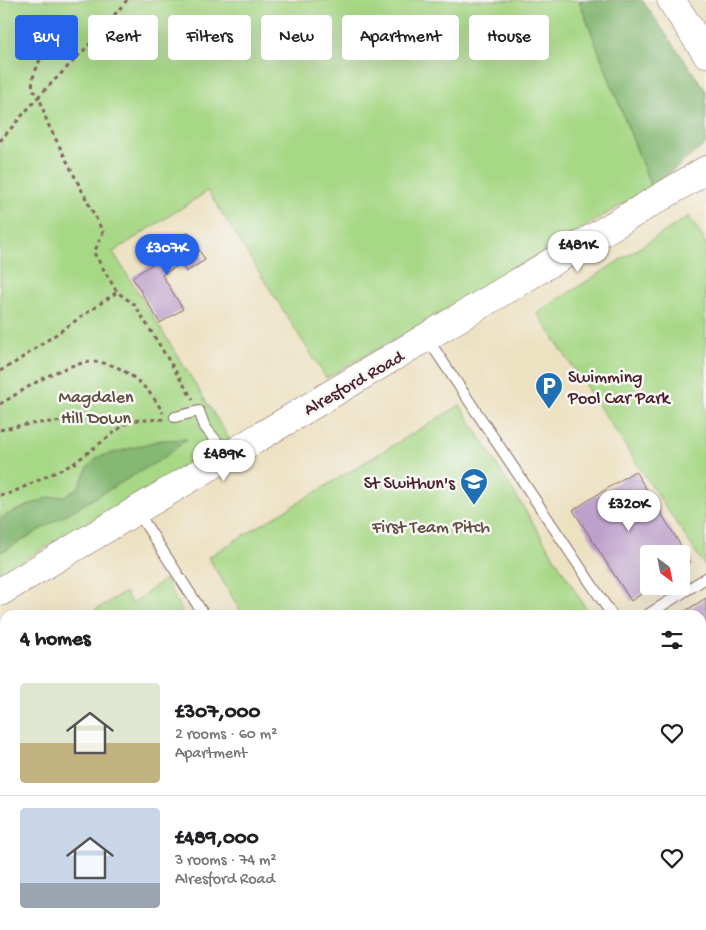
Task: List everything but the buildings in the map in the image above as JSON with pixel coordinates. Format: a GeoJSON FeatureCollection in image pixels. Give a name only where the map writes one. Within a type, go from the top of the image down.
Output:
{"type":"FeatureCollection","features":[{"type":"Feature","properties":{"kind":"main road"},"geometry":{"type":"LineString","coordinates":[[671,0],[706,53]]}},
{"type":"Feature","properties":{"kind":"main road","name":"Alresford Road"},"geometry":{"type":"LineString","coordinates":[[0,592],[706,170]]}},
{"type":"Feature","properties":{"kind":"lane"},"geometry":{"type":"LineString","coordinates":[[427,338],[609,610]]}},
{"type":"Feature","properties":{"kind":"lane"},"geometry":{"type":"LineString","coordinates":[[175,417],[199,411],[205,427],[228,454]]}},
{"type":"Feature","properties":{"kind":"lane"},"geometry":{"type":"LineString","coordinates":[[137,510],[201,610]]}},
{"type":"Feature","properties":{"kind":"lane"},"geometry":{"type":"LineString","coordinates":[[655,610],[706,578]]}},
{"type":"Feature","properties":{"kind":"path"},"geometry":{"type":"LineString","coordinates":[[0,141],[39,96],[89,45],[127,0]]}},
{"type":"Feature","properties":{"kind":"path"},"geometry":{"type":"LineString","coordinates":[[40,60],[32,80],[33,90],[39,96],[47,122],[103,232],[94,253],[117,292],[135,305],[199,411]]}},
{"type":"Feature","properties":{"kind":"path"},"geometry":{"type":"LineString","coordinates":[[0,371],[117,292]]}},
{"type":"Feature","properties":{"kind":"path"},"geometry":{"type":"LineString","coordinates":[[0,404],[58,370],[85,362],[102,364],[128,372],[155,398],[166,419],[129,422],[97,419],[0,430]]}},
{"type":"Feature","properties":{"kind":"path"},"geometry":{"type":"LineString","coordinates":[[0,495],[11,493],[73,464],[129,422]]}},
{"type":"Feature","properties":{"kind":"green space","name":"Magdalen Hill Down"},"geometry":{"type":"Polygon","coordinates":[[[0,0],[579,0],[651,187],[451,308],[326,378],[208,191],[113,252],[230,440],[0,574],[0,0]]]}},
{"type":"Feature","properties":{"kind":"green space"},"geometry":{"type":"Polygon","coordinates":[[[579,0],[642,0],[706,91],[706,144],[651,187],[579,0]]]}},
{"type":"Feature","properties":{"kind":"green space"},"geometry":{"type":"Polygon","coordinates":[[[689,216],[706,243],[705,566],[537,313],[689,216]]]}},
{"type":"Feature","properties":{"kind":"green space","name":"First Team Pitch"},"geometry":{"type":"Polygon","coordinates":[[[460,405],[587,610],[240,610],[208,557],[460,405]]]}},
{"type":"Feature","properties":{"kind":"green space"},"geometry":{"type":"Polygon","coordinates":[[[187,439],[162,459],[0,553],[0,520],[6,515],[29,505],[50,497],[65,496],[78,488],[88,467],[98,457],[161,440],[187,439]]]}},
{"type":"Feature","properties":{"kind":"green space"},"geometry":{"type":"Polygon","coordinates":[[[165,579],[181,610],[95,610],[125,592],[132,604],[165,579]]]}},
{"type":"Feature","properties":{"kind":"place","name":"Swimming Pool Car Park"},"geometry":{"type":"Point","coordinates":[549,410]}},
{"type":"Feature","properties":{"kind":"place","name":"St Swithun's"},"geometry":{"type":"Point","coordinates":[474,506]}}]}
